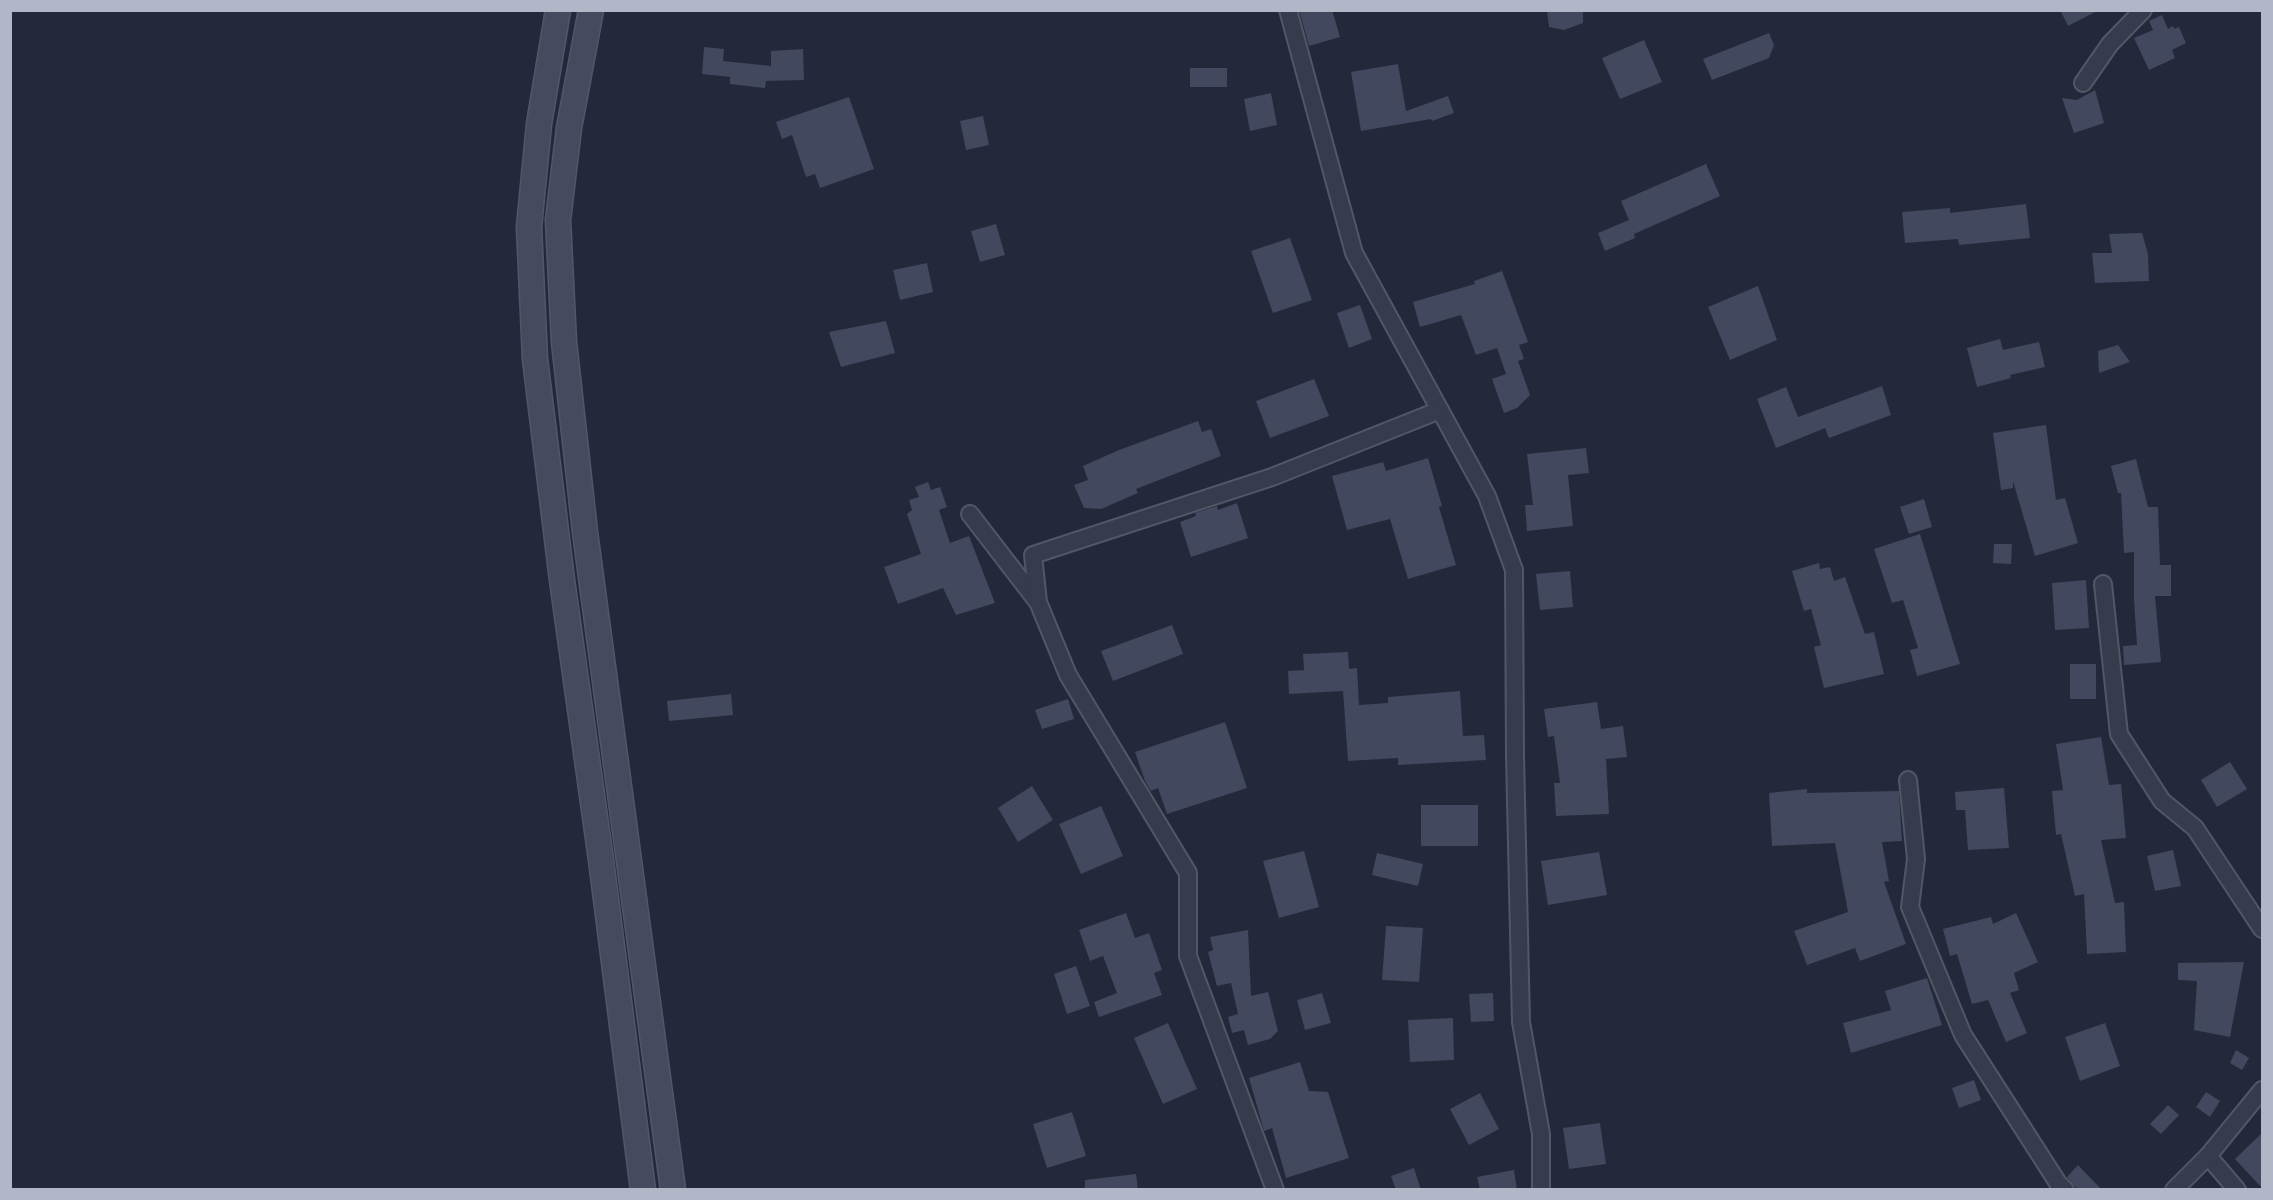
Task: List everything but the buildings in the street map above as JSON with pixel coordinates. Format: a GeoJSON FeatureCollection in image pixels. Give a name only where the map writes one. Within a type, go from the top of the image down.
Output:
{"type":"FeatureCollection","features":[{"type":"Feature","properties":{"kind":"main road"},"geometry":{"type":"LineString","coordinates":[[558,10],[539,124],[529,227],[535,359],[643,1190]]}},
{"type":"Feature","properties":{"kind":"main road"},"geometry":{"type":"LineString","coordinates":[[591,10],[568,128],[558,220],[564,342],[585,532],[673,1190]]}},
{"type":"Feature","properties":{"kind":"street"},"geometry":{"type":"LineString","coordinates":[[1288,10],[1354,253],[1487,496],[1514,570],[1515,756],[1521,1022],[1541,1134],[1541,1190]]}},
{"type":"Feature","properties":{"kind":"street"},"geometry":{"type":"LineString","coordinates":[[2083,83],[2110,44],[2143,10]]}},
{"type":"Feature","properties":{"kind":"street"},"geometry":{"type":"LineString","coordinates":[[1038,602],[1033,555],[1272,477],[1440,410]]}},
{"type":"Feature","properties":{"kind":"street"},"geometry":{"type":"LineString","coordinates":[[970,514],[1038,602],[1068,675],[1188,873],[1188,956],[1275,1190]]}},
{"type":"Feature","properties":{"kind":"street"},"geometry":{"type":"LineString","coordinates":[[2103,584],[2119,734],[2162,801],[2195,828],[2262,928]]}},
{"type":"Feature","properties":{"kind":"street"},"geometry":{"type":"LineString","coordinates":[[1908,780],[1916,859],[1910,907],[1963,1035],[2064,1190]]}},
{"type":"Feature","properties":{"kind":"street"},"geometry":{"type":"LineString","coordinates":[[2174,1190],[2208,1156],[2262,1090]]}},
{"type":"Feature","properties":{"kind":"street"},"geometry":{"type":"LineString","coordinates":[[2208,1156],[2237,1190]]}}]}
